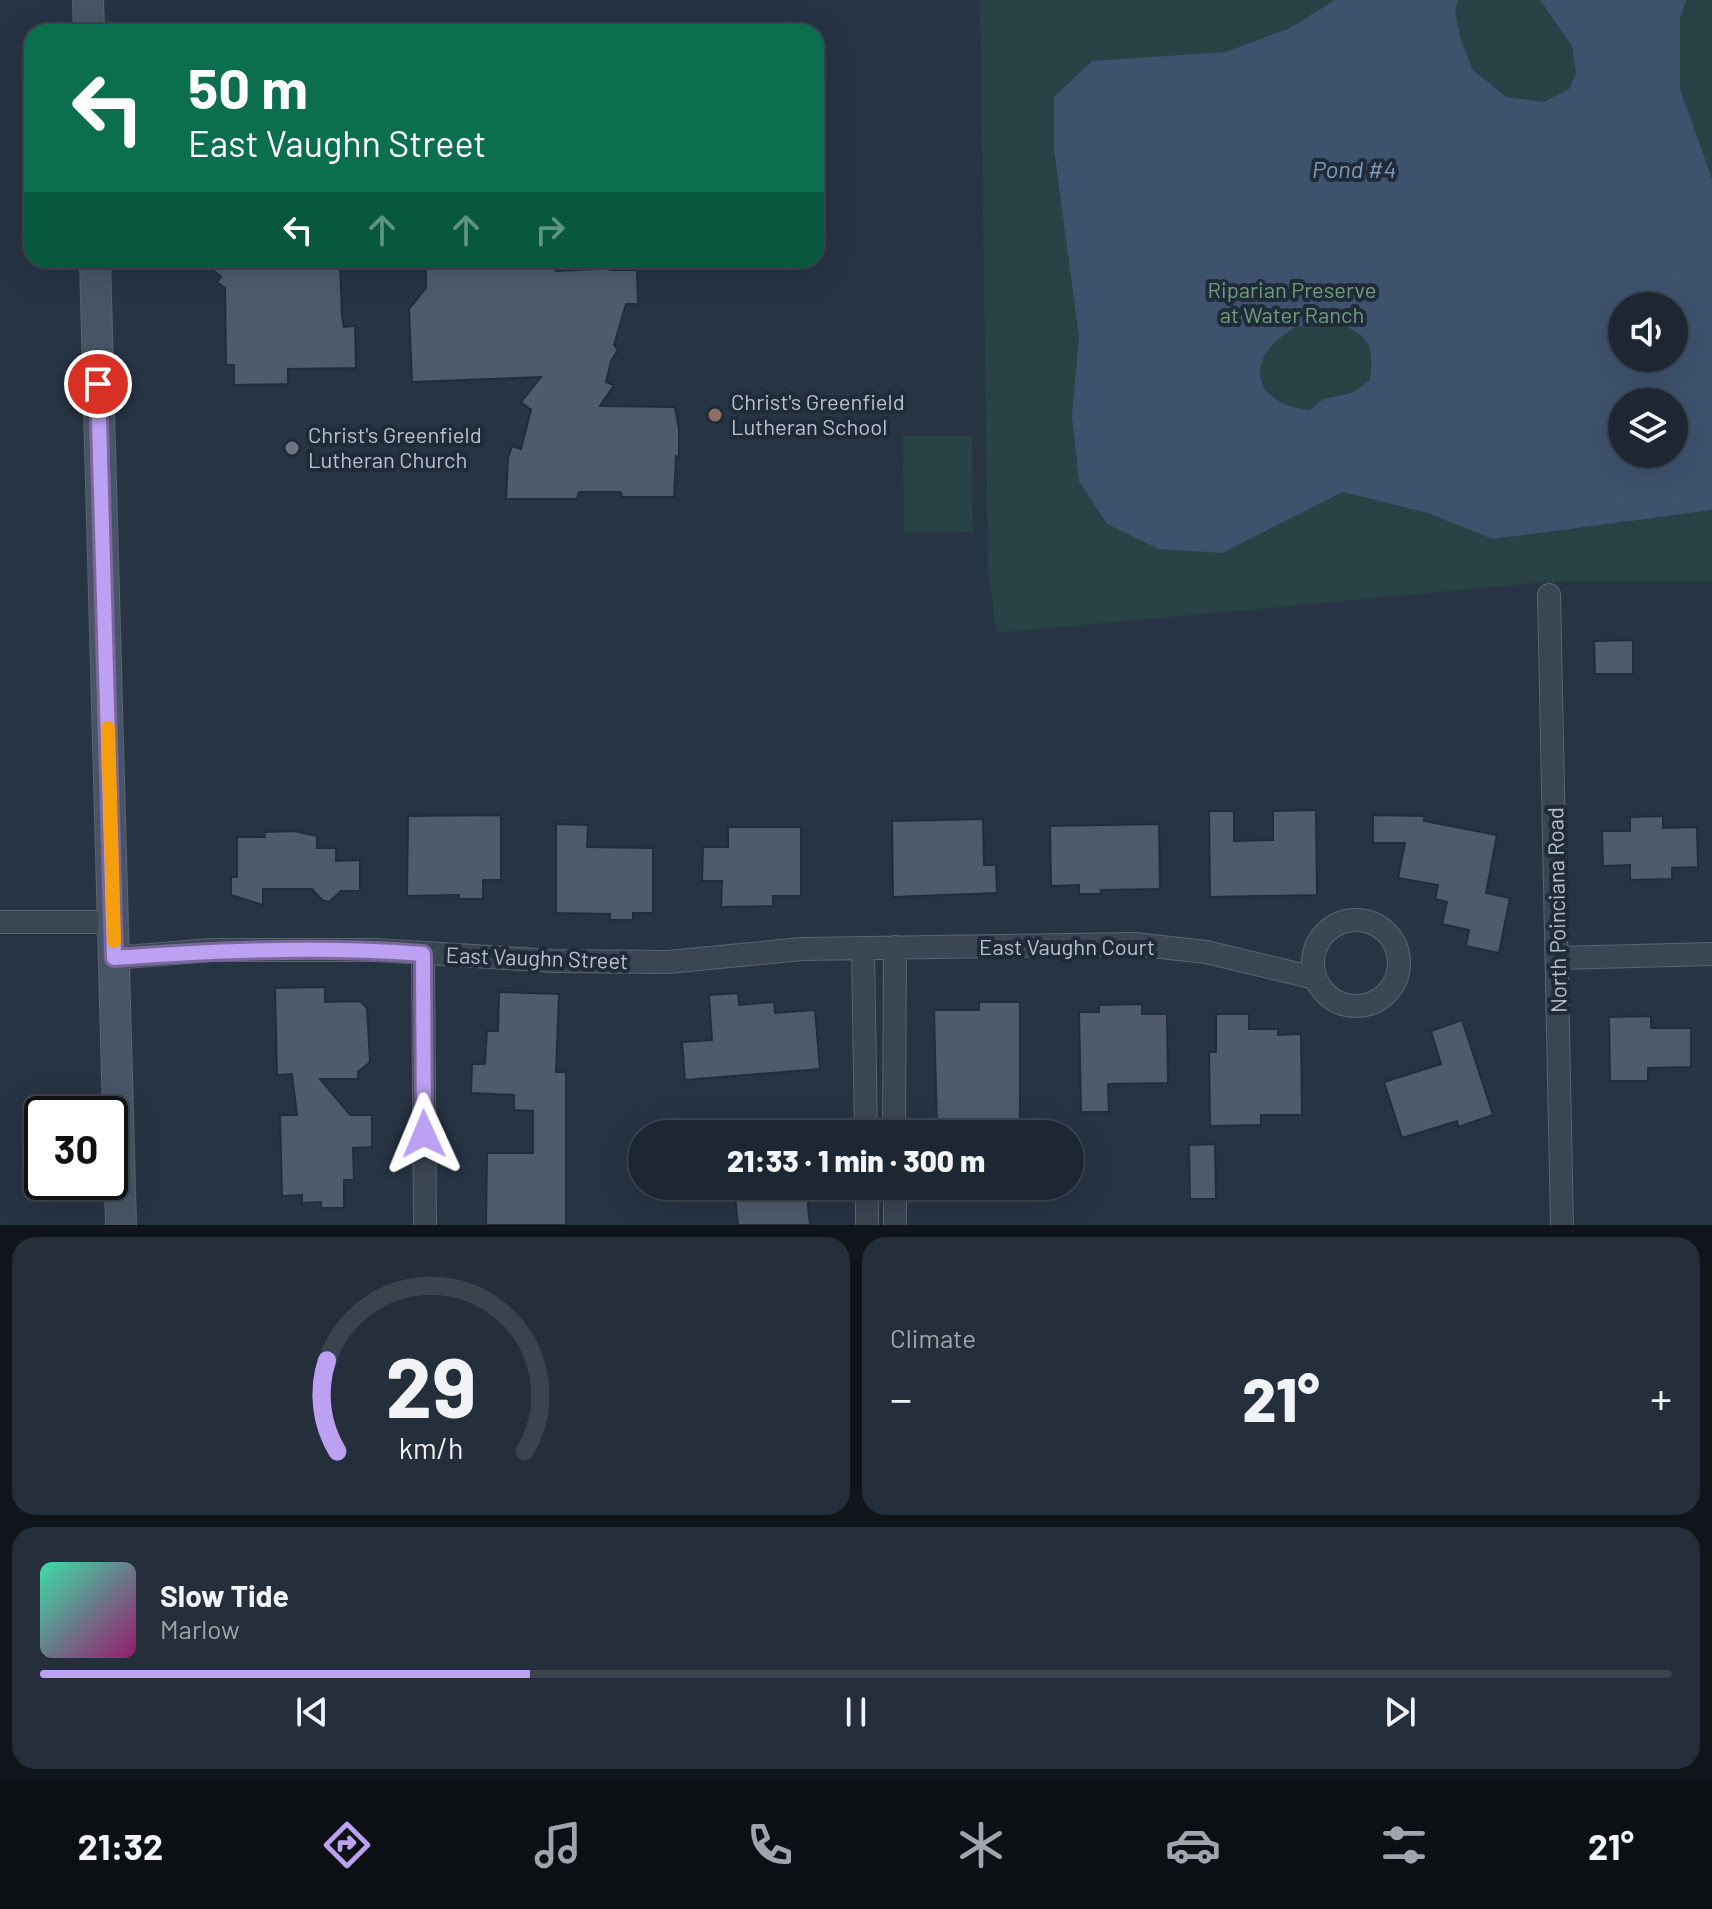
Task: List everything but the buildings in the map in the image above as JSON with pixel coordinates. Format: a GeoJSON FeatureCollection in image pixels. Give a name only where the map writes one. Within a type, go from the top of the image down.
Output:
{"type":"FeatureCollection","features":[{"type":"Feature","properties":{"kind":"main road"},"geometry":{"type":"LineString","coordinates":[[88,0],[89,24]]}},
{"type":"Feature","properties":{"kind":"main road"},"geometry":{"type":"LineString","coordinates":[[95,268],[121,1225]]}},
{"type":"Feature","properties":{"kind":"street","name":"North Poinciana Road"},"geometry":{"type":"LineString","coordinates":[[1549,595],[1562,1225]]}},
{"type":"Feature","properties":{"kind":"street"},"geometry":{"type":"LineString","coordinates":[[0,922],[113,922]]}},
{"type":"Feature","properties":{"kind":"street","name":"East Vaughn Court"},"geometry":{"type":"LineString","coordinates":[[863,949],[1134,944],[1206,952],[1315,978]]}},
{"type":"Feature","properties":{"kind":"street"},"geometry":{"type":"LineString","coordinates":[[894,1120],[895,947]]}},
{"type":"Feature","properties":{"kind":"street","name":"East Vaughn Street"},"geometry":{"type":"LineString","coordinates":[[114,958],[211,950],[376,950],[554,961],[668,962],[802,949],[863,949]]}},
{"type":"Feature","properties":{"kind":"street"},"geometry":{"type":"LineString","coordinates":[[863,949],[866,1120]]}},
{"type":"Feature","properties":{"kind":"street"},"geometry":{"type":"LineString","coordinates":[[423,954],[425,1225]]}},
{"type":"Feature","properties":{"kind":"street"},"geometry":{"type":"LineString","coordinates":[[1558,958],[1712,954]]}},
{"type":"Feature","properties":{"kind":"street"},"geometry":{"type":"LineString","coordinates":[[867,1200],[867,1225]]}},
{"type":"Feature","properties":{"kind":"street"},"geometry":{"type":"LineString","coordinates":[[895,1200],[895,1225]]}},
{"type":"Feature","properties":{"kind":"green space","name":"Pond #4"},"geometry":{"type":"Polygon","coordinates":[[[980,0],[1712,0],[1712,582],[1548,582],[997,633],[988,571],[980,0]]]}},
{"type":"Feature","properties":{"kind":"green space"},"geometry":{"type":"Polygon","coordinates":[[[903,436],[972,436],[973,532],[904,533],[903,436]]]}},
{"type":"Feature","properties":{"kind":"water","name":"Pond #4"},"geometry":{"type":"Polygon","coordinates":[[[1335,0],[1458,0],[1455,11],[1461,41],[1473,70],[1506,97],[1544,102],[1569,89],[1576,73],[1572,46],[1540,0],[1686,0],[1680,18],[1680,89],[1712,179],[1712,510],[1493,539],[1428,513],[1343,492],[1222,553],[1159,549],[1107,524],[1079,481],[1072,416],[1079,337],[1054,149],[1054,97],[1092,61],[1226,52],[1290,28],[1335,0]],[[1340,324],[1296,327],[1275,342],[1265,354],[1260,367],[1266,390],[1276,400],[1310,410],[1323,399],[1352,393],[1370,380],[1368,344],[1340,324]]]}},
{"type":"Feature","properties":{"kind":"slow traffic"},"geometry":{"type":"LineString","coordinates":[[108,728],[114,941]]}},
{"type":"Feature","properties":{"kind":"place","name":"Christ's Greenfield Lutheran School"},"geometry":{"type":"Point","coordinates":[715,415]}},
{"type":"Feature","properties":{"kind":"place","name":"Christ's Greenfield Lutheran Church"},"geometry":{"type":"Point","coordinates":[292,448]}},
{"type":"Feature","properties":{"kind":"route"},"geometry":{"type":"LineString","coordinates":[[98,384],[114,958],[211,950],[376,950],[423,954],[424,1134]]}},
{"type":"Feature","properties":{"kind":"park label","name":"Riparian Preserve at Water Ranch"},"geometry":{"type":"Point","coordinates":[1292,302]}}]}
